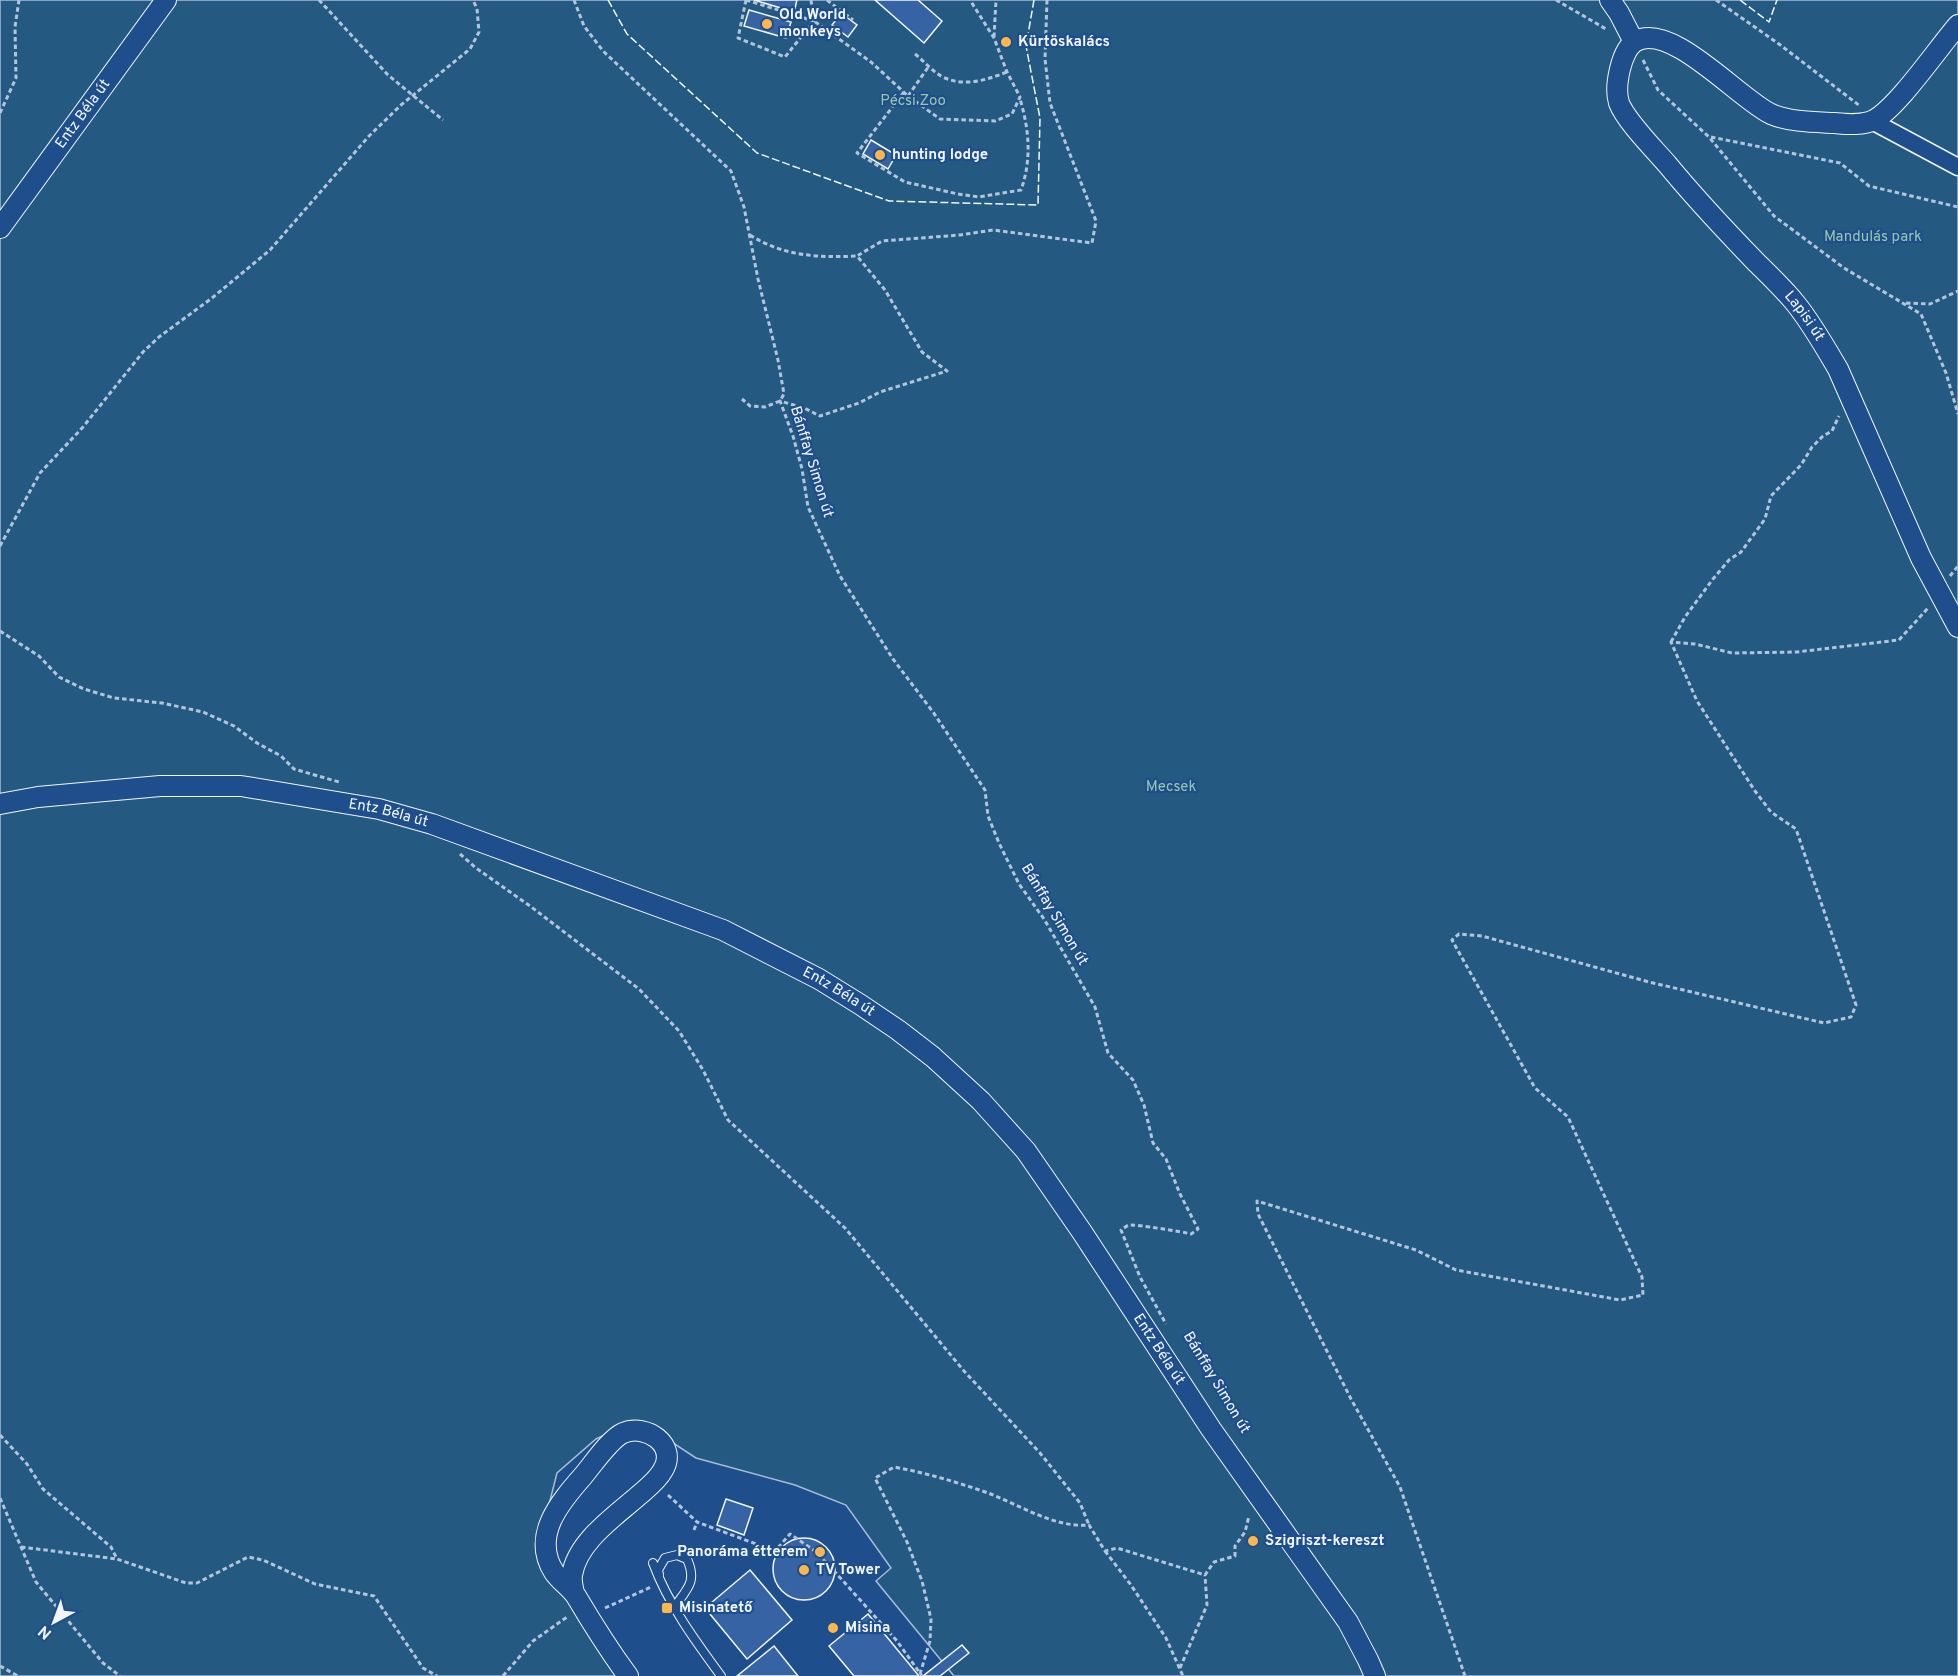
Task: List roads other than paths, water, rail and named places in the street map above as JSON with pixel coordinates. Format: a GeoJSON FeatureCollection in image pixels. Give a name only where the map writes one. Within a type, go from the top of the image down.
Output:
{"type":"FeatureCollection","features":[{"type":"Feature","properties":{"kind":"street","name":"Entz Béla út"},"geometry":{"type":"LineString","coordinates":[[0,228],[166,0]]}},
{"type":"Feature","properties":{"kind":"street"},"geometry":{"type":"LineString","coordinates":[[1610,0],[1634,42],[1644,38],[1657,38],[1672,44],[1710,68],[1739,93],[1771,114],[1807,121],[1853,124],[1875,119],[1898,98],[1958,25]]}},
{"type":"Feature","properties":{"kind":"street","name":"Lapisi út"},"geometry":{"type":"LineString","coordinates":[[1634,42],[1622,59],[1618,86],[1619,103],[1647,141],[1682,182],[1796,304],[1838,369],[1922,558],[1958,627]]}},
{"type":"Feature","properties":{"kind":"street"},"geometry":{"type":"LineString","coordinates":[[1875,119],[1958,167]]}},
{"type":"Feature","properties":{"kind":"street","name":"Entz Béla út"},"geometry":{"type":"LineString","coordinates":[[0,804],[38,797],[160,786],[242,786],[379,809],[432,824],[723,930],[810,975],[898,1030],[933,1057],[981,1101],[1026,1151],[1082,1232],[1211,1430],[1348,1623],[1375,1676]]}},
{"type":"Feature","properties":{"kind":"street"},"geometry":{"type":"LineString","coordinates":[[574,1593],[572,1577],[576,1562],[585,1546],[664,1470],[667,1452],[663,1443],[645,1431],[633,1429],[619,1435],[563,1499],[547,1529],[545,1546],[554,1572],[574,1593],[628,1676]]}},
{"type":"Feature","properties":{"kind":"lane"},"geometry":{"type":"LineString","coordinates":[[660,1582],[658,1570],[665,1558],[677,1555],[687,1559],[693,1578],[675,1606]]}},
{"type":"Feature","properties":{"kind":"lane"},"geometry":{"type":"LineString","coordinates":[[653,1563],[660,1582],[721,1676]]}},
{"type":"Feature","properties":{"kind":"place","name":"Old World monkeys"},"geometry":{"type":"Point","coordinates":[767,24]}},
{"type":"Feature","properties":{"kind":"place","name":"Kürtöskalács"},"geometry":{"type":"Point","coordinates":[1006,42]}},
{"type":"Feature","properties":{"kind":"place","name":"hunting lodge"},"geometry":{"type":"Point","coordinates":[880,155]}},
{"type":"Feature","properties":{"kind":"place","name":"Szigriszt-kereszt"},"geometry":{"type":"Point","coordinates":[1253,1541]}},
{"type":"Feature","properties":{"kind":"place","name":"Panoráma étterem"},"geometry":{"type":"Point","coordinates":[820,1552]}},
{"type":"Feature","properties":{"kind":"place","name":"TV Tower"},"geometry":{"type":"Point","coordinates":[804,1570]}},
{"type":"Feature","properties":{"kind":"place","name":"Misinatető"},"geometry":{"type":"Point","coordinates":[667,1608]}},
{"type":"Feature","properties":{"kind":"place","name":"Misina"},"geometry":{"type":"Point","coordinates":[833,1628]}},
{"type":"Feature","properties":{"kind":"park label","name":"Pécsi Zoo"},"geometry":{"type":"Point","coordinates":[913,101]}},
{"type":"Feature","properties":{"kind":"park label","name":"Mandulás park"},"geometry":{"type":"Point","coordinates":[1873,237]}},
{"type":"Feature","properties":{"kind":"park label","name":"Mecsek"},"geometry":{"type":"Point","coordinates":[1171,787]}}]}
